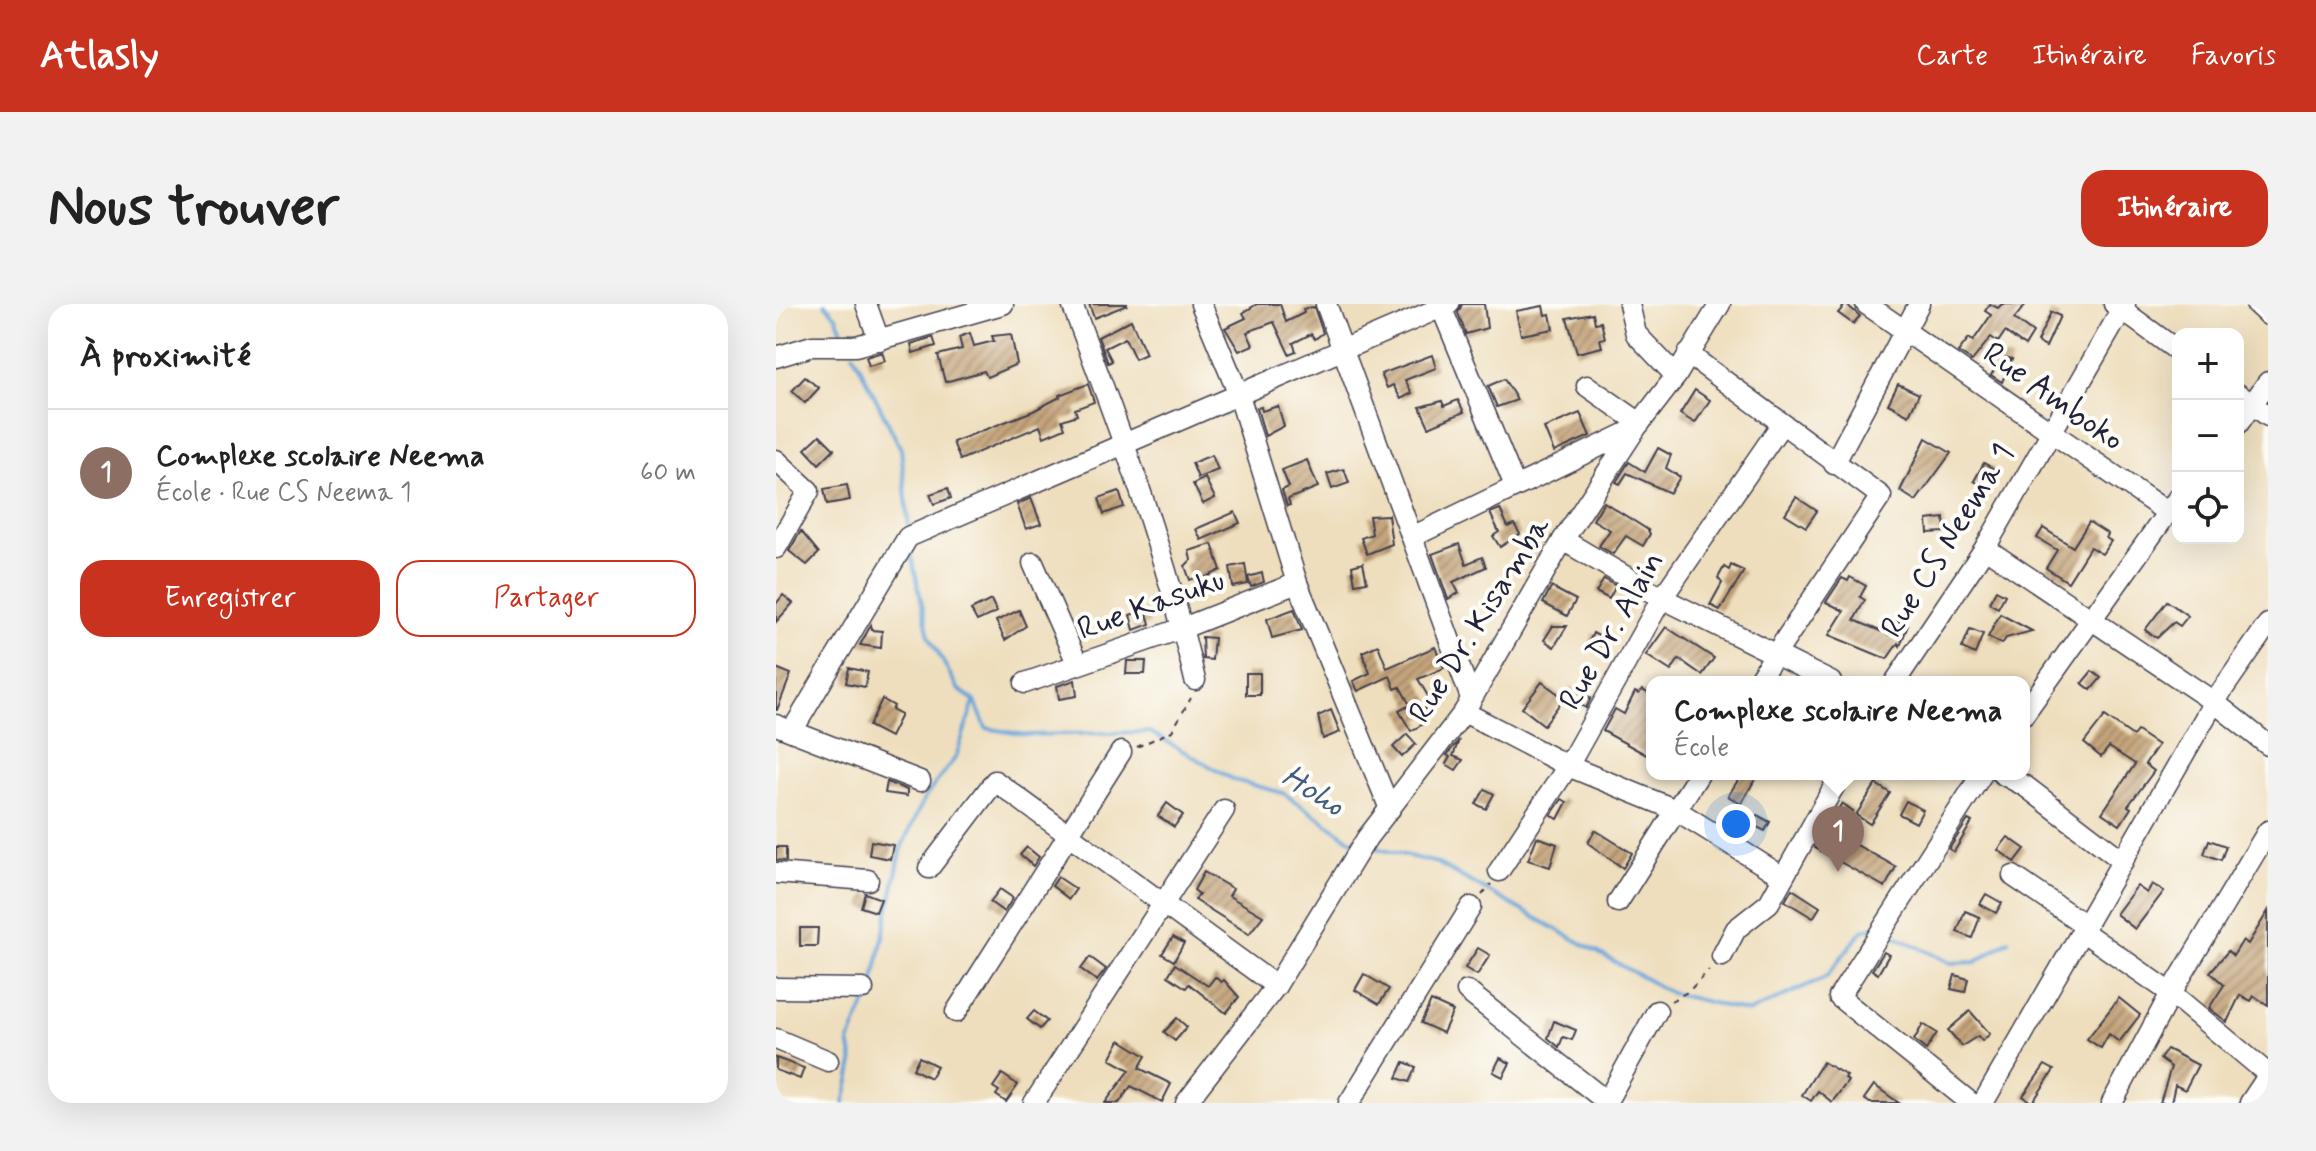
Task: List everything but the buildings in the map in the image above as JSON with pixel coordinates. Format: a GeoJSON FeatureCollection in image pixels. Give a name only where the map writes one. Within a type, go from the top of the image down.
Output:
{"type":"FeatureCollection","features":[{"type":"Feature","properties":{"kind":"street"},"geometry":{"type":"LineString","coordinates":[[866,304],[879,340]]}},
{"type":"Feature","properties":{"kind":"street"},"geometry":{"type":"LineString","coordinates":[[776,357],[812,346],[848,347],[879,340],[1003,304]]}},
{"type":"Feature","properties":{"kind":"street"},"geometry":{"type":"LineString","coordinates":[[1072,304],[1126,445],[1183,628],[1195,680]]}},
{"type":"Feature","properties":{"kind":"street"},"geometry":{"type":"LineString","coordinates":[[1201,304],[1239,395],[1297,583],[1390,809]]}},
{"type":"Feature","properties":{"kind":"street"},"geometry":{"type":"LineString","coordinates":[[1326,304],[1412,537],[1467,705],[1568,766],[1676,810],[1783,877]]}},
{"type":"Feature","properties":{"kind":"street"},"geometry":{"type":"LineString","coordinates":[[1629,304],[1636,334],[1676,376]]}},
{"type":"Feature","properties":{"kind":"street","name":"Rue Dr. Kisamba"},"geometry":{"type":"LineString","coordinates":[[1186,1103],[1276,986],[1367,838],[1467,705],[1563,540],[1638,425],[1676,376],[1720,304]]}},
{"type":"Feature","properties":{"kind":"street","name":"Rue Amboko"},"geometry":{"type":"LineString","coordinates":[[1866,304],[2051,431],[2172,505]]}},
{"type":"Feature","properties":{"kind":"street"},"geometry":{"type":"LineString","coordinates":[[1834,464],[1919,304]]}},
{"type":"Feature","properties":{"kind":"street"},"geometry":{"type":"LineString","coordinates":[[2256,304],[2268,315]]}},
{"type":"Feature","properties":{"kind":"street"},"geometry":{"type":"LineString","coordinates":[[920,781],[784,728],[910,536],[1443,305],[1515,486]]}},
{"type":"Feature","properties":{"kind":"street"},"geometry":{"type":"LineString","coordinates":[[2120,306],[2172,346]]}},
{"type":"Feature","properties":{"kind":"street","name":"Rue CS Neema 1"},"geometry":{"type":"LineString","coordinates":[[1899,676],[1985,548],[2120,306]]}},
{"type":"Feature","properties":{"kind":"street"},"geometry":{"type":"LineString","coordinates":[[1688,354],[1881,496],[1761,676]]}},
{"type":"Feature","properties":{"kind":"street"},"geometry":{"type":"LineString","coordinates":[[2253,405],[2268,382]]}},
{"type":"Feature","properties":{"kind":"street"},"geometry":{"type":"LineString","coordinates":[[1587,386],[1638,425]]}},
{"type":"Feature","properties":{"kind":"street","name":"Rue Dr. Kisamba"},"geometry":{"type":"LineString","coordinates":[[1412,537],[1638,425]]}},
{"type":"Feature","properties":{"kind":"street","name":"Rue Dr. Alain"},"geometry":{"type":"LineString","coordinates":[[1495,877],[1568,766],[1662,598],[1781,425]]}},
{"type":"Feature","properties":{"kind":"street"},"geometry":{"type":"LineString","coordinates":[[776,460],[809,491],[776,548]]}},
{"type":"Feature","properties":{"kind":"street"},"geometry":{"type":"LineString","coordinates":[[2030,706],[2172,505]]}},
{"type":"Feature","properties":{"kind":"street"},"geometry":{"type":"LineString","coordinates":[[1563,540],[1662,598],[1820,676]]}},
{"type":"Feature","properties":{"kind":"street"},"geometry":{"type":"LineString","coordinates":[[1985,548],[2214,702],[2268,745]]}},
{"type":"Feature","properties":{"kind":"street"},"geometry":{"type":"LineString","coordinates":[[1033,563],[1077,663]]}},
{"type":"Feature","properties":{"kind":"street","name":"Rue Kasuku"},"geometry":{"type":"LineString","coordinates":[[1025,683],[1183,628],[1297,583]]}},
{"type":"Feature","properties":{"kind":"street"},"geometry":{"type":"LineString","coordinates":[[1983,1103],[2214,702],[2268,624]]}},
{"type":"Feature","properties":{"kind":"street"},"geometry":{"type":"LineString","coordinates":[[956,1012],[1121,752]]}},
{"type":"Feature","properties":{"kind":"street"},"geometry":{"type":"LineString","coordinates":[[1618,902],[1695,780]]}},
{"type":"Feature","properties":{"kind":"street"},"geometry":{"type":"LineString","coordinates":[[1722,956],[1736,929],[1769,903],[1838,780]]}},
{"type":"Feature","properties":{"kind":"street"},"geometry":{"type":"LineString","coordinates":[[1971,1103],[1839,997],[1978,780]]}},
{"type":"Feature","properties":{"kind":"street"},"geometry":{"type":"LineString","coordinates":[[2014,780],[2123,861]]}},
{"type":"Feature","properties":{"kind":"street"},"geometry":{"type":"LineString","coordinates":[[929,868],[995,781],[1276,986]]}},
{"type":"Feature","properties":{"kind":"street"},"geometry":{"type":"LineString","coordinates":[[1034,1103],[1224,810]]}},
{"type":"Feature","properties":{"kind":"street"},"geometry":{"type":"LineString","coordinates":[[2112,1103],[2171,993],[2268,831]]}},
{"type":"Feature","properties":{"kind":"street"},"geometry":{"type":"LineString","coordinates":[[776,873],[868,880]]}},
{"type":"Feature","properties":{"kind":"street"},"geometry":{"type":"LineString","coordinates":[[2013,876],[2171,993],[2268,1075],[2250,1103]]}},
{"type":"Feature","properties":{"kind":"street"},"geometry":{"type":"LineString","coordinates":[[1349,1103],[1478,900]]}},
{"type":"Feature","properties":{"kind":"street"},"geometry":{"type":"LineString","coordinates":[[776,988],[863,989]]}},
{"type":"Feature","properties":{"kind":"street"},"geometry":{"type":"LineString","coordinates":[[1467,991],[1607,1103],[1657,1011]]}},
{"type":"Feature","properties":{"kind":"street"},"geometry":{"type":"LineString","coordinates":[[776,1039],[828,1061]]}},
{"type":"Feature","properties":{"kind":"path"},"geometry":{"type":"LineString","coordinates":[[1153,741],[1172,731],[1189,707],[1195,680]]}},
{"type":"Feature","properties":{"kind":"path"},"geometry":{"type":"LineString","coordinates":[[1478,900],[1495,877]]}},
{"type":"Feature","properties":{"kind":"path"},"geometry":{"type":"LineString","coordinates":[[1676,998],[1689,991],[1722,956]]}},
{"type":"Feature","properties":{"kind":"waterway","name":"Hoho"},"geometry":{"type":"LineString","coordinates":[[825,304],[836,316],[845,338]]}},
{"type":"Feature","properties":{"kind":"waterway","name":"Hoho"},"geometry":{"type":"LineString","coordinates":[[853,353],[901,449],[909,528]]}},
{"type":"Feature","properties":{"kind":"waterway","name":"Hoho"},"geometry":{"type":"LineString","coordinates":[[910,549],[929,636],[958,689],[975,701],[986,728],[1026,735],[1150,732],[1234,780],[1283,793],[1355,843]]}},
{"type":"Feature","properties":{"kind":"waterway"},"geometry":{"type":"LineString","coordinates":[[844,1103],[853,1063],[849,1041],[872,989],[902,846],[925,797],[956,757],[974,702]]}},
{"type":"Feature","properties":{"kind":"waterway","name":"Hoho"},"geometry":{"type":"LineString","coordinates":[[1371,847],[1437,863],[1671,993],[1749,1012],[1826,977],[1862,931],[1874,927]]}},
{"type":"Feature","properties":{"kind":"waterway","name":"Hoho"},"geometry":{"type":"LineString","coordinates":[[1889,933],[1951,963],[1976,962],[2009,940]]}},
{"type":"Feature","properties":{"kind":"place","name":"Complexe scolaire Neema"},"geometry":{"type":"Point","coordinates":[1838,872]}}]}
